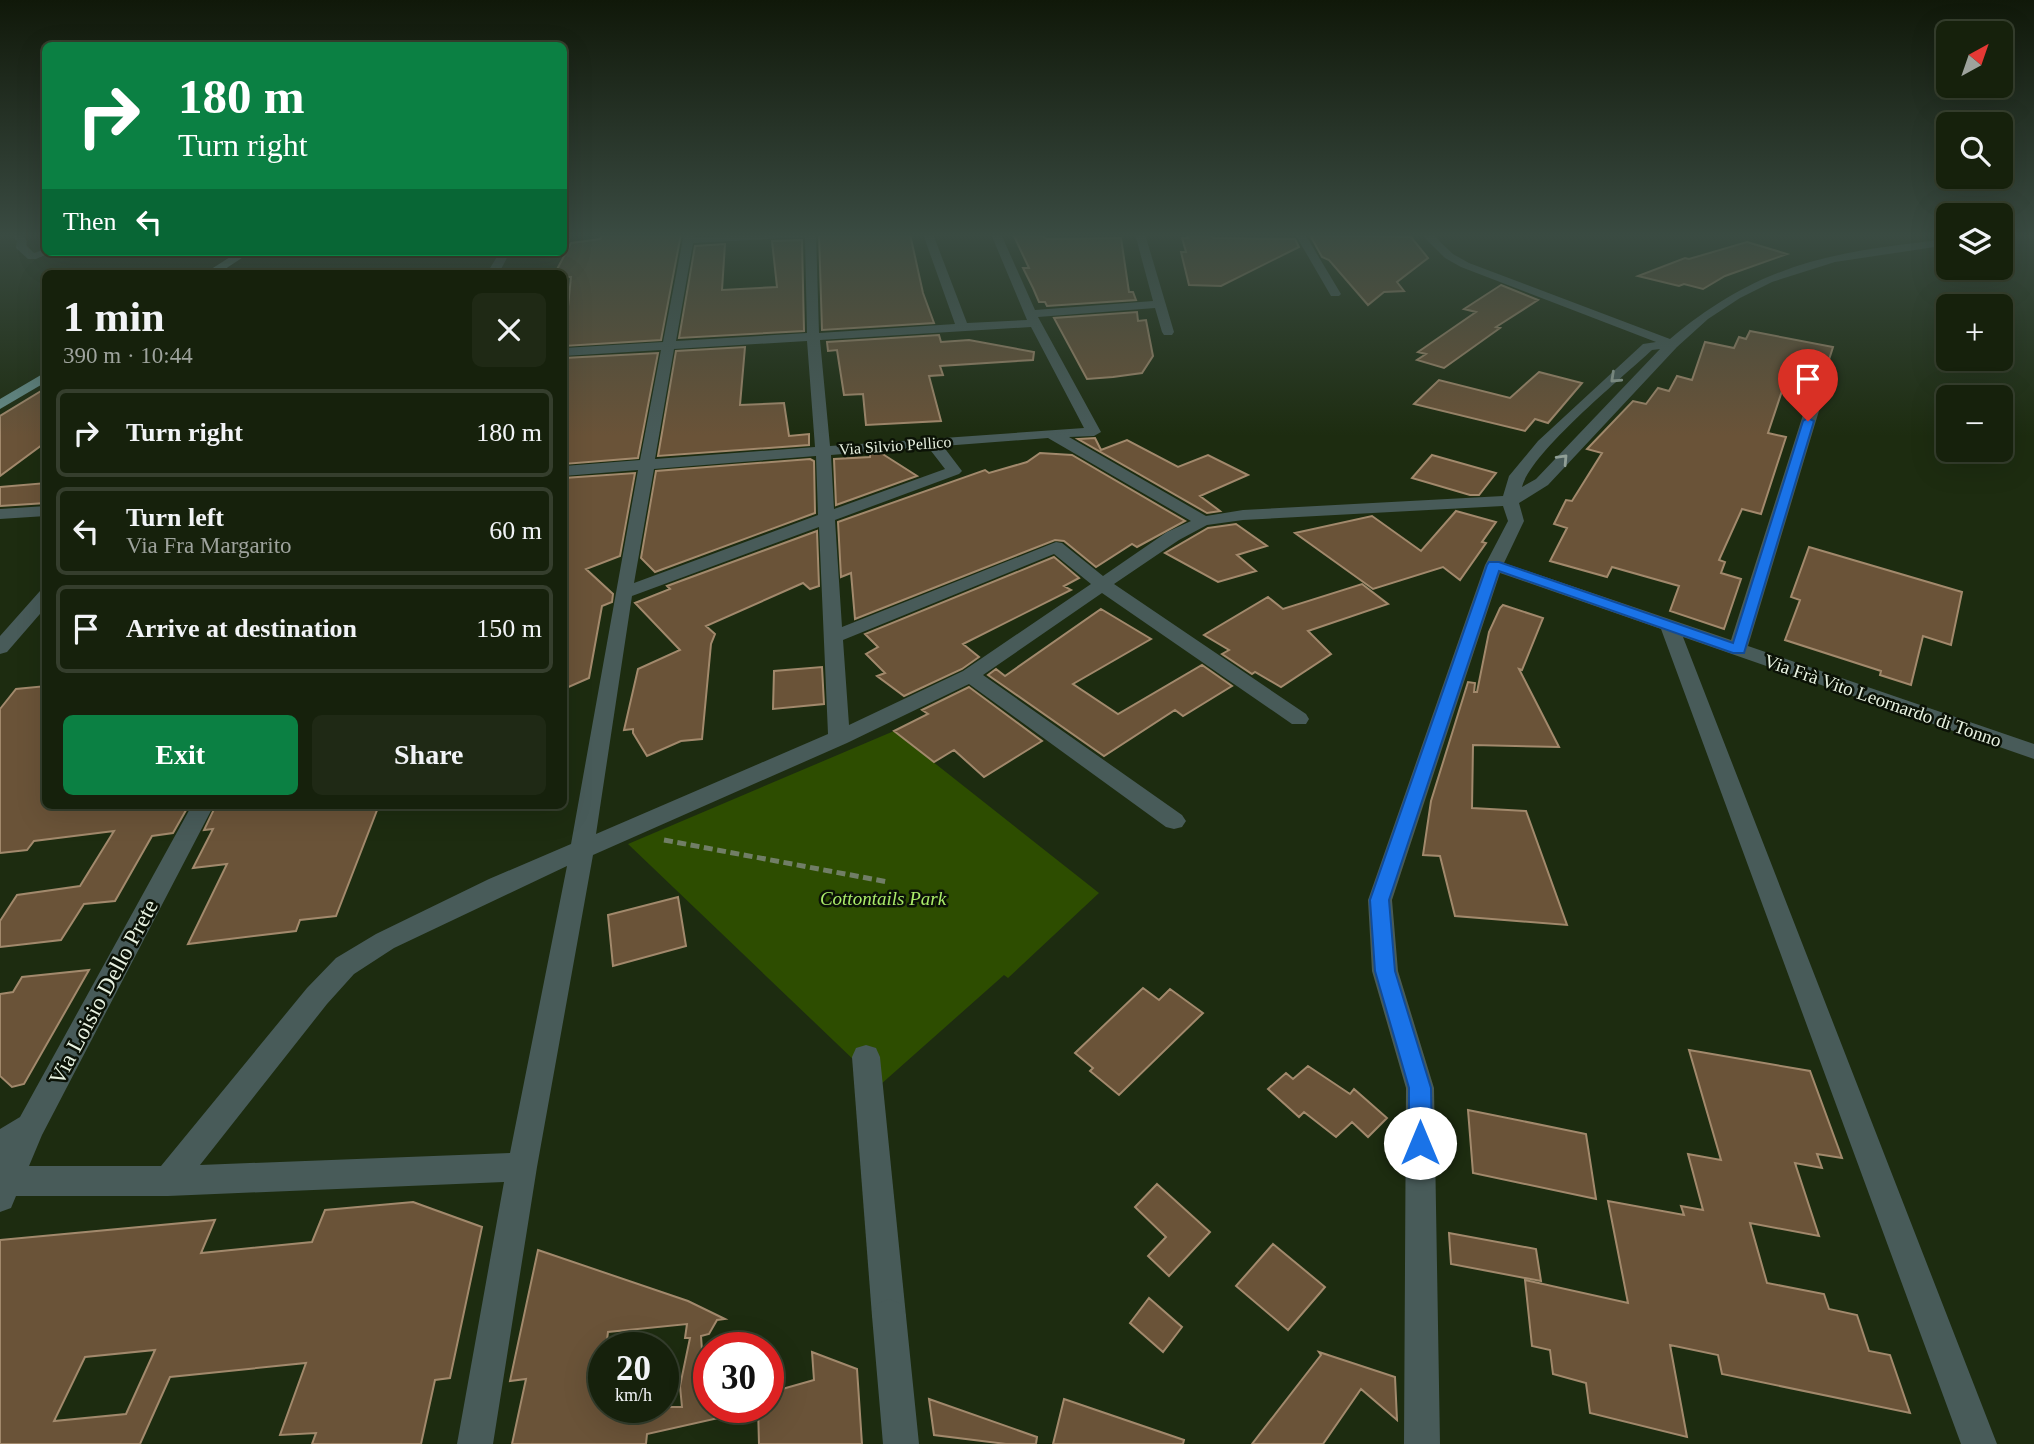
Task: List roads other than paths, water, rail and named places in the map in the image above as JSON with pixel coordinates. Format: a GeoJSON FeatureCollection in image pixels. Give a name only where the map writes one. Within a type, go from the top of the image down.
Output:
{"type":"FeatureCollection","features":[{"type":"Feature","properties":{"kind":"main road"},"geometry":{"type":"LineString","coordinates":[[0,405],[38,385]]}},
{"type":"Feature","properties":{"kind":"street"},"geometry":{"type":"LineString","coordinates":[[475,1444],[522,1167],[573,906],[623,593],[677,301]]}},
{"type":"Feature","properties":{"kind":"street"},"geometry":{"type":"LineString","coordinates":[[812,301],[839,738]]}},
{"type":"Feature","properties":{"kind":"street"},"geometry":{"type":"LineString","coordinates":[[953,301],[962,327]]}},
{"type":"Feature","properties":{"kind":"street"},"geometry":{"type":"LineString","coordinates":[[1026,301],[1033,318]]}},
{"type":"Feature","properties":{"kind":"street"},"geometry":{"type":"LineString","coordinates":[[1560,301],[1672,344]]}},
{"type":"Feature","properties":{"kind":"street"},"geometry":{"type":"LineString","coordinates":[[168,1181],[317,996],[345,966],[385,941],[580,849],[839,738],[970,675],[1152,550],[1203,521],[1243,515],[1510,501],[1542,482],[1672,344],[1696,321],[1724,301]]}},
{"type":"Feature","properties":{"kind":"street"},"geometry":{"type":"LineString","coordinates":[[567,352],[962,327],[1159,304],[1168,332]]}},
{"type":"Feature","properties":{"kind":"street","name":"Via Silvio Pellico"},"geometry":{"type":"LineString","coordinates":[[567,471],[1051,433],[1094,432],[1033,318]]}},
{"type":"Feature","properties":{"kind":"street"},"geometry":{"type":"LineString","coordinates":[[1422,1444],[1420,1088],[1385,971],[1380,900],[1494,565],[1516,521],[1510,501],[1517,476],[1543,444],[1648,347],[1672,344]]}},
{"type":"Feature","properties":{"kind":"street"},"geometry":{"type":"LineString","coordinates":[[1738,649],[1824,370]]}},
{"type":"Feature","properties":{"kind":"street"},"geometry":{"type":"LineString","coordinates":[[1051,433],[1203,521]]}},
{"type":"Feature","properties":{"kind":"street"},"geometry":{"type":"LineString","coordinates":[[623,593],[954,471],[932,442]]}},
{"type":"Feature","properties":{"kind":"street"},"geometry":{"type":"LineString","coordinates":[[0,514],[42,511]]}},
{"type":"Feature","properties":{"kind":"street"},"geometry":{"type":"LineString","coordinates":[[833,637],[1056,547],[1103,585],[1299,719]]}},
{"type":"Feature","properties":{"kind":"street","name":"Via Frà Vito Leornardo di Tonno"},"geometry":{"type":"LineString","coordinates":[[1494,565],[2034,752]]}},
{"type":"Feature","properties":{"kind":"street"},"geometry":{"type":"LineString","coordinates":[[0,648],[42,600]]}},
{"type":"Feature","properties":{"kind":"street"},"geometry":{"type":"LineString","coordinates":[[1669,625],[1979,1444]]}},
{"type":"Feature","properties":{"kind":"street"},"geometry":{"type":"LineString","coordinates":[[970,675],[1174,821]]}},
{"type":"Feature","properties":{"kind":"street","name":"Via Loisio Dello Prete"},"geometry":{"type":"LineString","coordinates":[[4,1189],[31,1127],[201,809]]}},
{"type":"Feature","properties":{"kind":"street"},"geometry":{"type":"LineString","coordinates":[[866,1057],[901,1444]]}},
{"type":"Feature","properties":{"kind":"street"},"geometry":{"type":"LineString","coordinates":[[0,1145],[31,1127]]}},
{"type":"Feature","properties":{"kind":"street"},"geometry":{"type":"LineString","coordinates":[[4,1189],[522,1167]]}},
{"type":"Feature","properties":{"kind":"park label","name":"Cottontails Park"},"geometry":{"type":"Point","coordinates":[883,898]}}]}
